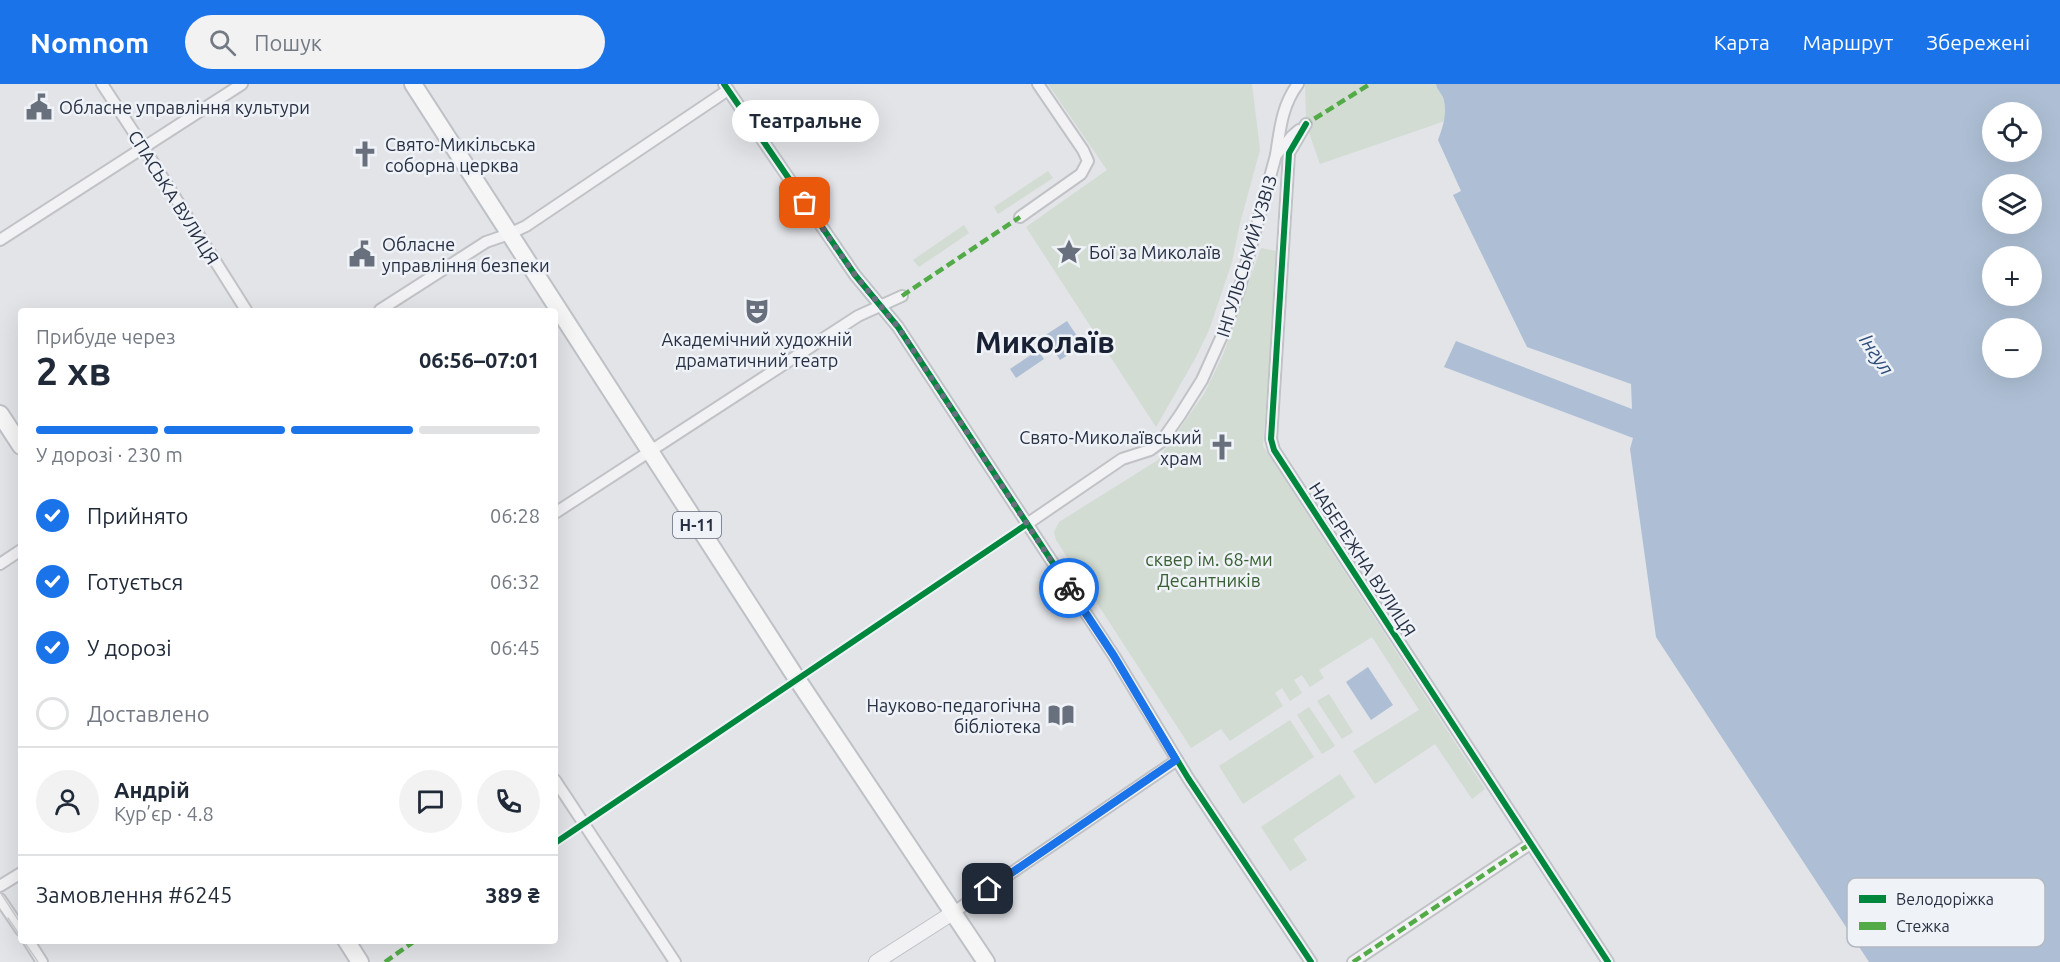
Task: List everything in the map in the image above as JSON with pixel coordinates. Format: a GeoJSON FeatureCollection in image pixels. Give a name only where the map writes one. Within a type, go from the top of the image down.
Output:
{"type":"FeatureCollection","features":[{"type":"Feature","properties":{"kind":"main road","name":"Н-11"},"geometry":{"type":"LineString","coordinates":[[413,84],[557,308]]}},
{"type":"Feature","properties":{"kind":"main road","name":"Н-11"},"geometry":{"type":"LineString","coordinates":[[558,309],[797,679],[986,962]]}},
{"type":"Feature","properties":{"kind":"main road"},"geometry":{"type":"LineString","coordinates":[[0,414],[18,441]]}},
{"type":"Feature","properties":{"kind":"main road"},"geometry":{"type":"LineString","coordinates":[[349,944],[360,962]]}},
{"type":"Feature","properties":{"kind":"street","name":"СПАСЬКА ВУЛИЦЯ"},"geometry":{"type":"LineString","coordinates":[[102,84],[245,308]]}},
{"type":"Feature","properties":{"kind":"street"},"geometry":{"type":"LineString","coordinates":[[0,240],[242,84]]}},
{"type":"Feature","properties":{"kind":"street"},"geometry":{"type":"LineString","coordinates":[[1020,217],[1081,174],[1088,161],[1038,84]]}},
{"type":"Feature","properties":{"kind":"street"},"geometry":{"type":"LineString","coordinates":[[1276,155],[1282,115],[1298,84]]}},
{"type":"Feature","properties":{"kind":"street"},"geometry":{"type":"LineString","coordinates":[[384,308],[486,242],[509,234],[533,221],[726,87],[855,275],[898,327],[1114,656],[1176,760],[1311,962]]}},
{"type":"Feature","properties":{"kind":"street","name":"ІНГУЛЬСЬКИЙ УЗВІЗ"},"geometry":{"type":"LineString","coordinates":[[1028,524],[1122,459],[1150,450],[1161,442],[1180,415],[1202,380],[1240,286],[1276,155],[1306,124]]}},
{"type":"Feature","properties":{"kind":"street","name":"НАБЕРЕЖНА ВУЛИЦЯ"},"geometry":{"type":"LineString","coordinates":[[1306,124],[1289,153],[1271,439],[1274,450],[1608,962]]}},
{"type":"Feature","properties":{"kind":"street"},"geometry":{"type":"LineString","coordinates":[[558,511],[858,315],[902,296]]}},
{"type":"Feature","properties":{"kind":"street"},"geometry":{"type":"LineString","coordinates":[[0,564],[18,552]]}},
{"type":"Feature","properties":{"kind":"street"},"geometry":{"type":"LineString","coordinates":[[876,962],[954,912],[1176,760]]}},
{"type":"Feature","properties":{"kind":"street"},"geometry":{"type":"LineString","coordinates":[[558,785],[675,962]]}},
{"type":"Feature","properties":{"kind":"street"},"geometry":{"type":"LineString","coordinates":[[1353,962],[1530,844]]}},
{"type":"Feature","properties":{"kind":"street"},"geometry":{"type":"LineString","coordinates":[[0,886],[18,875]]}},
{"type":"Feature","properties":{"kind":"street"},"geometry":{"type":"LineString","coordinates":[[0,899],[18,926]]}},
{"type":"Feature","properties":{"kind":"street"},"geometry":{"type":"LineString","coordinates":[[31,944],[42,962]]}},
{"type":"Feature","properties":{"kind":"green space"},"geometry":{"type":"Polygon","coordinates":[[[1048,84],[1252,84],[1260,150],[1232,262],[1209,330],[1156,427],[1026,227],[1107,170],[1048,84]]]}},
{"type":"Feature","properties":{"kind":"green space"},"geometry":{"type":"Polygon","coordinates":[[[1305,84],[1436,84],[1444,101],[1445,121],[1320,164],[1306,124],[1305,84]]]}},
{"type":"Feature","properties":{"kind":"green space"},"geometry":{"type":"Polygon","coordinates":[[[1048,171],[1053,178],[998,214],[994,207],[1048,171]]]}},
{"type":"Feature","properties":{"kind":"green space"},"geometry":{"type":"Polygon","coordinates":[[[964,225],[969,233],[919,267],[913,260],[964,225]]]}},
{"type":"Feature","properties":{"kind":"green space","name":"сквер ім. 68-ми Десантників"},"geometry":{"type":"Polygon","coordinates":[[[1261,248],[1276,251],[1277,259],[1263,446],[1485,789],[1472,799],[1435,744],[1375,784],[1353,751],[1419,710],[1372,637],[1319,670],[1324,678],[1310,687],[1302,675],[1294,680],[1302,693],[1290,701],[1282,688],[1275,693],[1283,706],[1230,741],[1221,729],[1191,748],[1056,540],[1054,532],[1059,522],[1158,460],[1204,394],[1223,355],[1261,248]]]}},
{"type":"Feature","properties":{"kind":"green space"},"geometry":{"type":"Polygon","coordinates":[[[1329,694],[1353,732],[1342,739],[1317,701],[1329,694]]]}},
{"type":"Feature","properties":{"kind":"green space"},"geometry":{"type":"Polygon","coordinates":[[[1309,707],[1335,746],[1322,754],[1297,715],[1309,707]]]}},
{"type":"Feature","properties":{"kind":"green space"},"geometry":{"type":"Polygon","coordinates":[[[1290,720],[1314,757],[1243,804],[1219,766],[1290,720]]]}},
{"type":"Feature","properties":{"kind":"green space"},"geometry":{"type":"Polygon","coordinates":[[[1340,774],[1355,797],[1293,839],[1307,860],[1290,871],[1261,827],[1340,774]]]}},
{"type":"Feature","properties":{"kind":"water","name":"Інгул"},"geometry":{"type":"Polygon","coordinates":[[[1436,84],[2060,84],[2060,962],[1869,962],[1859,947],[2045,947],[2045,878],[1847,878],[1847,928],[1656,637],[1630,449],[1633,438],[1444,367],[1456,341],[1632,409],[1631,384],[1527,347],[1453,195],[1461,191],[1438,140],[1445,111],[1443,99],[1436,84]]]}},
{"type":"Feature","properties":{"kind":"water"},"geometry":{"type":"Polygon","coordinates":[[[1067,321],[1083,345],[1060,360],[1044,336],[1067,321]]]}},
{"type":"Feature","properties":{"kind":"water"},"geometry":{"type":"Polygon","coordinates":[[[1038,350],[1044,359],[1016,378],[1010,369],[1038,350]]]}},
{"type":"Feature","properties":{"kind":"water"},"geometry":{"type":"Polygon","coordinates":[[[1368,667],[1393,705],[1371,720],[1346,682],[1368,667]]]}},
{"type":"Feature","properties":{"kind":"tram line"},"geometry":{"type":"LineString","coordinates":[[0,892],[18,919]]}},
{"type":"Feature","properties":{"kind":"tram line"},"geometry":{"type":"LineString","coordinates":[[8,918],[18,933]]}},
{"type":"Feature","properties":{"kind":"tram line"},"geometry":{"type":"LineString","coordinates":[[26,944],[38,962]]}},
{"type":"Feature","properties":{"kind":"marked path"},"geometry":{"type":"LineString","coordinates":[[1304,127],[1370,84]]}},
{"type":"Feature","properties":{"kind":"marked path"},"geometry":{"type":"LineString","coordinates":[[902,296],[1020,217]]}},
{"type":"Feature","properties":{"kind":"marked path"},"geometry":{"type":"LineString","coordinates":[[1353,962],[1530,844]]}},
{"type":"Feature","properties":{"kind":"marked path"},"geometry":{"type":"LineString","coordinates":[[385,962],[410,944]]}},
{"type":"Feature","properties":{"kind":"cycle path"},"geometry":{"type":"LineString","coordinates":[[724,84],[855,275],[898,327],[1114,656],[1188,778],[1311,962]]}},
{"type":"Feature","properties":{"kind":"cycle path"},"geometry":{"type":"LineString","coordinates":[[1306,124],[1289,153],[1271,439],[1274,450],[1608,962]]}},
{"type":"Feature","properties":{"kind":"cycle path"},"geometry":{"type":"LineString","coordinates":[[558,841],[1027,524]]}},
{"type":"Feature","properties":{"kind":"way so far"},"geometry":{"type":"LineString","coordinates":[[805,203],[863,286],[898,327],[1069,588]]}},
{"type":"Feature","properties":{"kind":"place","name":"Обласне управління культури"},"geometry":{"type":"Point","coordinates":[39,107]}},
{"type":"Feature","properties":{"kind":"place","name":"Свято-Микільська соборна церква"},"geometry":{"type":"Point","coordinates":[365,154]}},
{"type":"Feature","properties":{"kind":"place","name":"Театральне"},"geometry":{"type":"Point","coordinates":[805,203]}},
{"type":"Feature","properties":{"kind":"place","name":"Бої за Миколаїв"},"geometry":{"type":"Point","coordinates":[1069,252]}},
{"type":"Feature","properties":{"kind":"place","name":"Обласне управління безпеки"},"geometry":{"type":"Point","coordinates":[362,254]}},
{"type":"Feature","properties":{"kind":"place","name":"Академічний художній драматичний театр"},"geometry":{"type":"Point","coordinates":[757,311]}},
{"type":"Feature","properties":{"kind":"place","name":"Свято-Миколаївський храм"},"geometry":{"type":"Point","coordinates":[1222,447]}},
{"type":"Feature","properties":{"kind":"place","name":"Науково-педагогічна бібліотека"},"geometry":{"type":"Point","coordinates":[1061,715]}},
{"type":"Feature","properties":{"kind":"district","name":"Миколаїв"},"geometry":{"type":"Point","coordinates":[1045,342]}},
{"type":"Feature","properties":{"kind":"route"},"geometry":{"type":"LineString","coordinates":[[988,889],[1176,760],[1114,656],[1069,588]]}}]}
